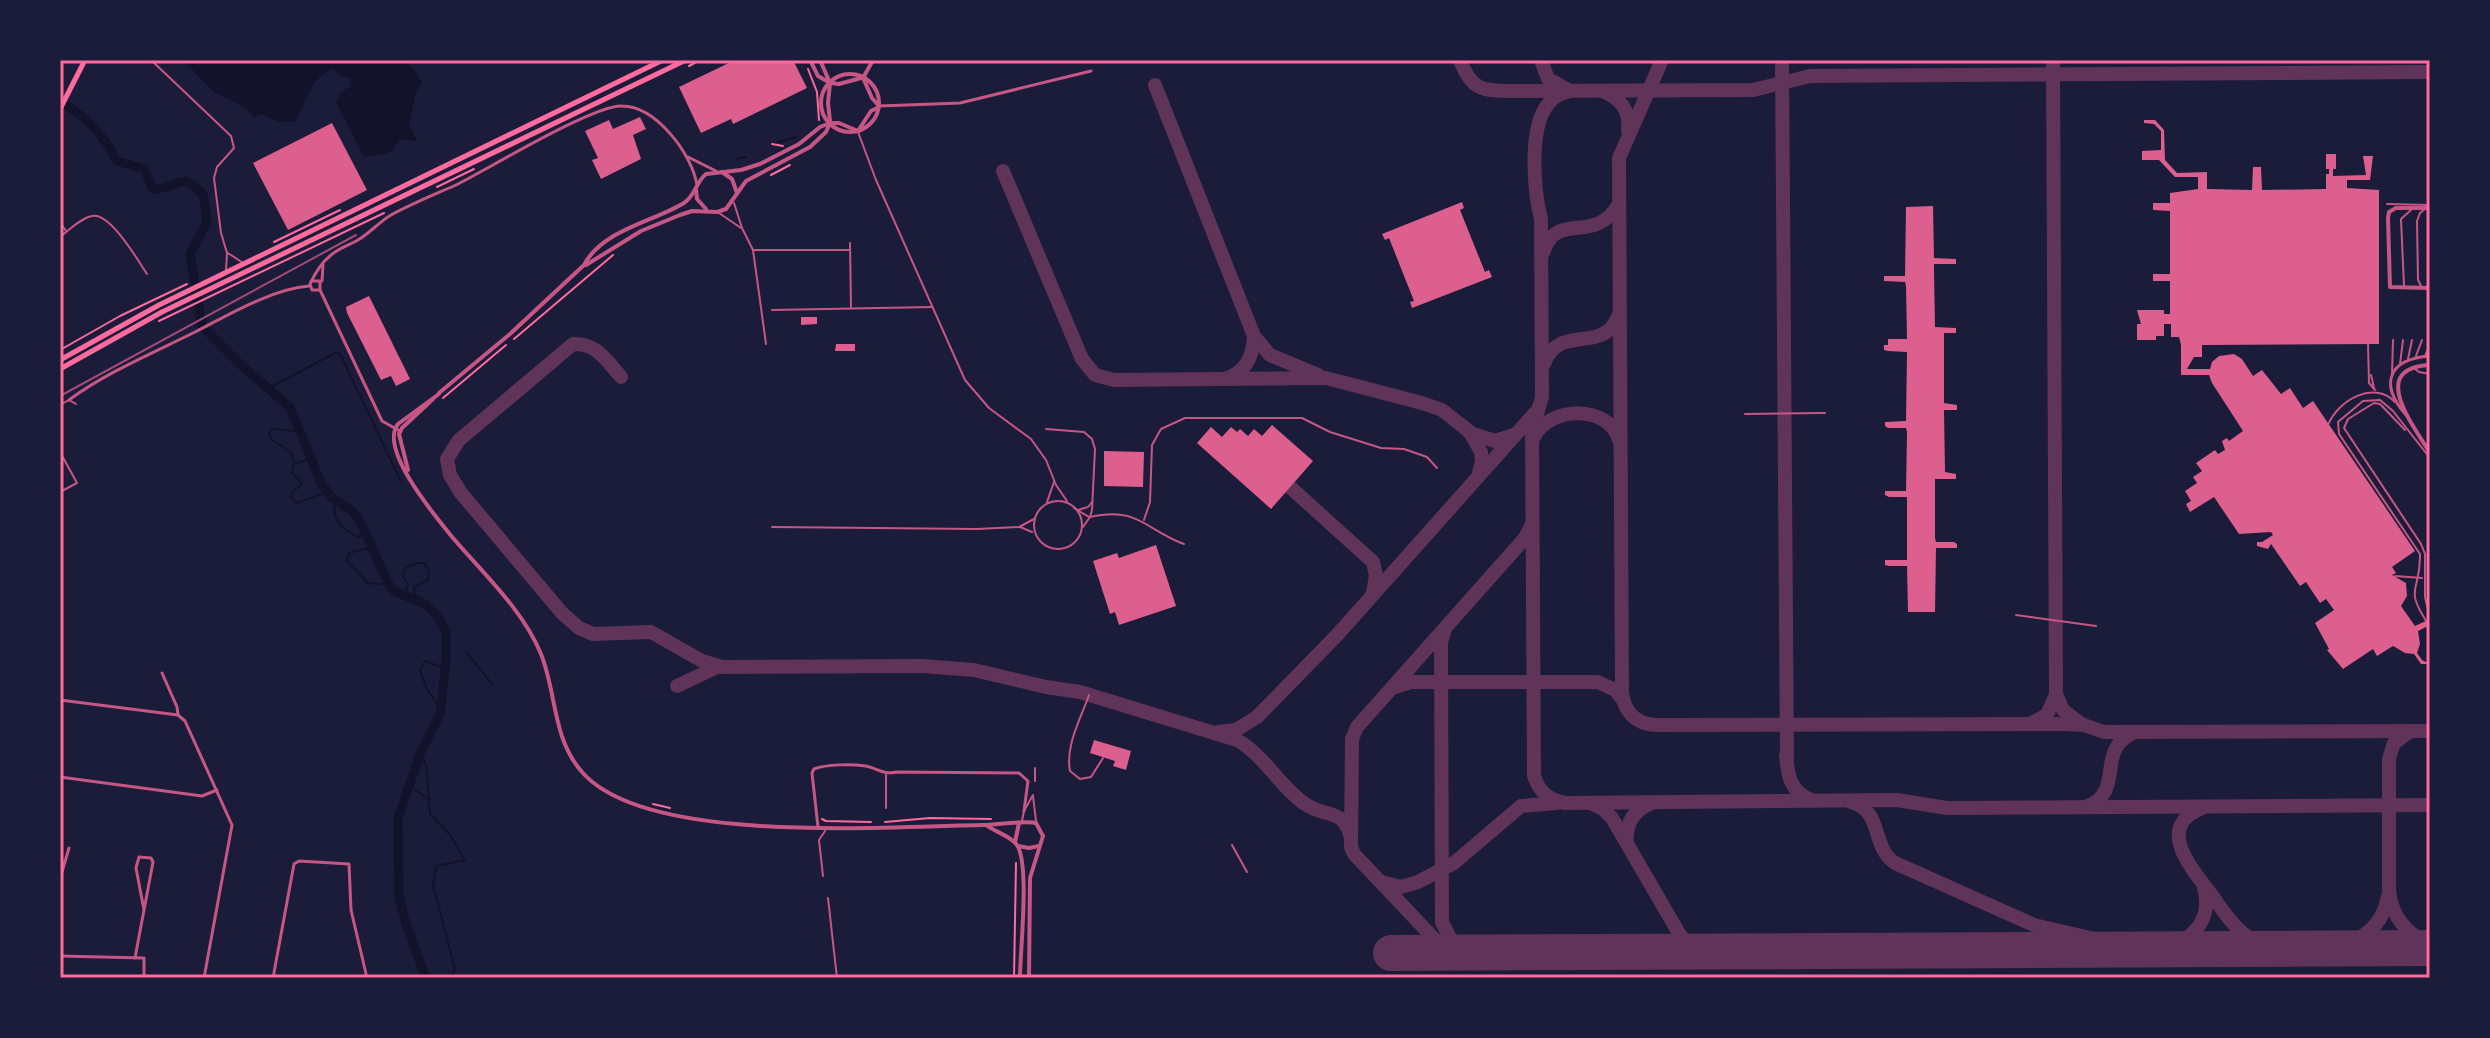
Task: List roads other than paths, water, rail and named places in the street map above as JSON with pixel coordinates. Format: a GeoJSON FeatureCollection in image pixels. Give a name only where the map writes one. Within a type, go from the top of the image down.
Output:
{"type":"FeatureCollection","features":[{"type":"Feature","properties":{"kind":"main road"},"geometry":{"type":"LineString","coordinates":[[60,109],[85,60]]}},
{"type":"Feature","properties":{"kind":"main road"},"geometry":{"type":"LineString","coordinates":[[203,288],[222,275],[663,60]]}},
{"type":"Feature","properties":{"kind":"main road"},"geometry":{"type":"LineString","coordinates":[[60,360],[124,323],[686,60]]}},
{"type":"Feature","properties":{"kind":"main road"},"geometry":{"type":"LineString","coordinates":[[60,369],[188,295]]}},
{"type":"Feature","properties":{"kind":"street"},"geometry":{"type":"LineString","coordinates":[[808,60],[818,76],[830,83],[863,78]]}},
{"type":"Feature","properties":{"kind":"street"},"geometry":{"type":"LineString","coordinates":[[820,60],[830,83]]}},
{"type":"Feature","properties":{"kind":"street"},"geometry":{"type":"LineString","coordinates":[[873,60],[863,78],[879,106]]}},
{"type":"Feature","properties":{"kind":"street"},"geometry":{"type":"LineString","coordinates":[[879,106],[960,103],[1091,71]]}},
{"type":"Feature","properties":{"kind":"street"},"geometry":{"type":"LineString","coordinates":[[830,83],[822,91],[823,116],[830,123]]}},
{"type":"Feature","properties":{"kind":"street"},"geometry":{"type":"LineString","coordinates":[[321,287],[312,290],[310,283],[324,261],[380,222],[583,119],[616,106],[645,111],[663,128],[685,155],[694,172],[700,203],[714,212]]}},
{"type":"Feature","properties":{"kind":"street"},"geometry":{"type":"LineString","coordinates":[[584,265],[589,257],[614,238],[683,203],[706,174],[741,170],[765,162],[830,123],[839,123],[858,131],[871,123],[879,106]]}},
{"type":"Feature","properties":{"kind":"street"},"geometry":{"type":"LineString","coordinates":[[830,123],[826,132],[810,147],[750,179],[737,194],[734,203],[726,209],[692,211],[655,225],[584,265],[439,394],[410,412],[397,430],[393,442],[431,510],[527,628],[544,662],[561,737],[585,776],[615,796],[685,817],[742,826],[1036,823],[1043,833],[1030,878],[1029,978]]}},
{"type":"Feature","properties":{"kind":"street"},"geometry":{"type":"LineString","coordinates":[[685,155],[732,179],[737,194]]}},
{"type":"Feature","properties":{"kind":"street"},"geometry":{"type":"LineString","coordinates":[[2428,288],[2394,289],[2389,285],[2388,218],[2393,209],[2429,207]]}},
{"type":"Feature","properties":{"kind":"street"},"geometry":{"type":"LineString","coordinates":[[321,287],[324,261]]}},
{"type":"Feature","properties":{"kind":"street"},"geometry":{"type":"LineString","coordinates":[[69,400],[210,323],[317,279],[382,421],[397,430]]}},
{"type":"Feature","properties":{"kind":"street"},"geometry":{"type":"LineString","coordinates":[[2408,418],[2395,402],[2390,387],[2392,375],[2408,360],[2430,356]]}},
{"type":"Feature","properties":{"kind":"street"},"geometry":{"type":"LineString","coordinates":[[2430,365],[2413,367],[2402,377],[2397,392],[2430,456]]}},
{"type":"Feature","properties":{"kind":"street"},"geometry":{"type":"LineString","coordinates":[[162,673],[178,715]]}},
{"type":"Feature","properties":{"kind":"street"},"geometry":{"type":"LineString","coordinates":[[60,700],[178,715],[185,721],[232,825],[204,978]]}},
{"type":"Feature","properties":{"kind":"street"},"geometry":{"type":"LineString","coordinates":[[815,827],[812,773],[820,767],[862,766],[886,775],[1021,774],[1028,783],[1024,811]]}},
{"type":"Feature","properties":{"kind":"street"},"geometry":{"type":"LineString","coordinates":[[60,777],[202,796],[217,790]]}},
{"type":"Feature","properties":{"kind":"street"},"geometry":{"type":"LineString","coordinates":[[1020,978],[1023,876],[1017,844],[1021,823]]}},
{"type":"Feature","properties":{"kind":"street"},"geometry":{"type":"LineString","coordinates":[[986,825],[1017,844],[1029,848],[1039,846]]}},
{"type":"Feature","properties":{"kind":"street"},"geometry":{"type":"LineString","coordinates":[[60,879],[69,848]]}},
{"type":"Feature","properties":{"kind":"street"},"geometry":{"type":"LineString","coordinates":[[135,958],[144,910],[153,862],[151,858],[139,857],[136,867],[144,910]]}},
{"type":"Feature","properties":{"kind":"street"},"geometry":{"type":"LineString","coordinates":[[273,978],[294,864],[299,861],[349,864],[351,910],[367,978]]}},
{"type":"Feature","properties":{"kind":"street"},"geometry":{"type":"LineString","coordinates":[[60,956],[145,959],[144,978]]}},
{"type":"Feature","properties":{"kind":"lane"},"geometry":{"type":"LineString","coordinates":[[151,60],[231,136],[234,148],[217,167],[214,183],[227,253],[227,266],[222,275]]}},
{"type":"Feature","properties":{"kind":"lane"},"geometry":{"type":"LineString","coordinates":[[858,131],[876,180],[965,380],[989,408],[1031,439],[1046,460],[1067,501],[1081,516],[1082,528]]}},
{"type":"Feature","properties":{"kind":"lane"},"geometry":{"type":"LineString","coordinates":[[734,203],[753,250],[766,344]]}},
{"type":"Feature","properties":{"kind":"lane"},"geometry":{"type":"LineString","coordinates":[[2387,204],[2429,207]]}},
{"type":"Feature","properties":{"kind":"lane"},"geometry":{"type":"LineString","coordinates":[[2428,288],[2420,285],[2418,280],[2417,221],[2420,213],[2429,207]]}},
{"type":"Feature","properties":{"kind":"lane"},"geometry":{"type":"LineString","coordinates":[[2409,288],[2402,282],[2401,219],[2413,208]]}},
{"type":"Feature","properties":{"kind":"lane"},"geometry":{"type":"LineString","coordinates":[[714,212],[742,228]]}},
{"type":"Feature","properties":{"kind":"lane"},"geometry":{"type":"LineString","coordinates":[[60,237],[86,219],[99,216],[109,221],[147,274]]}},
{"type":"Feature","properties":{"kind":"lane"},"geometry":{"type":"LineString","coordinates":[[60,222],[67,232]]}},
{"type":"Feature","properties":{"kind":"lane"},"geometry":{"type":"LineString","coordinates":[[850,243],[851,308]]}},
{"type":"Feature","properties":{"kind":"lane"},"geometry":{"type":"LineString","coordinates":[[753,250],[850,250]]}},
{"type":"Feature","properties":{"kind":"lane"},"geometry":{"type":"LineString","coordinates":[[227,253],[240,263],[249,262]]}},
{"type":"Feature","properties":{"kind":"lane"},"geometry":{"type":"LineString","coordinates":[[772,310],[933,307]]}},
{"type":"Feature","properties":{"kind":"lane"},"geometry":{"type":"LineString","coordinates":[[2392,375],[2393,340]]}},
{"type":"Feature","properties":{"kind":"lane"},"geometry":{"type":"LineString","coordinates":[[2400,365],[2403,340]]}},
{"type":"Feature","properties":{"kind":"lane"},"geometry":{"type":"LineString","coordinates":[[2408,360],[2412,340]]}},
{"type":"Feature","properties":{"kind":"lane"},"geometry":{"type":"LineString","coordinates":[[2416,357],[2422,340]]}},
{"type":"Feature","properties":{"kind":"lane"},"geometry":{"type":"LineString","coordinates":[[2368,344],[2369,383],[2374,390],[2395,402]]}},
{"type":"Feature","properties":{"kind":"lane"},"geometry":{"type":"LineString","coordinates":[[2424,357],[2430,345]]}},
{"type":"Feature","properties":{"kind":"lane"},"geometry":{"type":"LineString","coordinates":[[2413,367],[2430,374]]}},
{"type":"Feature","properties":{"kind":"lane"},"geometry":{"type":"LineString","coordinates":[[2328,425],[2335,412],[2348,402],[2374,390]]}},
{"type":"Feature","properties":{"kind":"lane"},"geometry":{"type":"LineString","coordinates":[[2411,437],[2387,404],[2375,398],[2360,402],[2338,422],[2339,434],[2420,554],[2414,601],[2430,627]]}},
{"type":"Feature","properties":{"kind":"lane"},"geometry":{"type":"LineString","coordinates":[[60,405],[69,400],[76,404]]}},
{"type":"Feature","properties":{"kind":"lane"},"geometry":{"type":"LineString","coordinates":[[2430,456],[2385,408],[2374,403],[2359,410],[2344,425],[2346,435],[2421,544],[2425,554],[2425,597],[2430,618]]}},
{"type":"Feature","properties":{"kind":"lane"},"geometry":{"type":"LineString","coordinates":[[1745,414],[1825,413]]}},
{"type":"Feature","properties":{"kind":"lane"},"geometry":{"type":"LineString","coordinates":[[1144,520],[1150,502],[1152,445],[1161,429],[1180,419],[1302,418],[1330,432],[1381,448],[1404,449],[1427,457],[1437,468]]}},
{"type":"Feature","properties":{"kind":"lane"},"geometry":{"type":"LineString","coordinates":[[772,527],[1019,527],[1033,533],[1049,550],[1061,551],[1073,545],[1090,517],[1095,449],[1092,439],[1084,432],[1046,429]]}},
{"type":"Feature","properties":{"kind":"lane"},"geometry":{"type":"LineString","coordinates":[[60,452],[77,483],[60,492]]}},
{"type":"Feature","properties":{"kind":"lane"},"geometry":{"type":"LineString","coordinates":[[1019,527],[1034,519],[1046,503],[1054,480]]}},
{"type":"Feature","properties":{"kind":"lane"},"geometry":{"type":"LineString","coordinates":[[1046,503],[1059,499],[1067,501]]}},
{"type":"Feature","properties":{"kind":"lane"},"geometry":{"type":"LineString","coordinates":[[1078,510],[1088,507],[1092,501]]}},
{"type":"Feature","properties":{"kind":"lane"},"geometry":{"type":"LineString","coordinates":[[1073,507],[1090,517],[1113,513],[1144,520],[1158,533],[1184,544]]}},
{"type":"Feature","properties":{"kind":"lane"},"geometry":{"type":"LineString","coordinates":[[1033,533],[1034,519]]}},
{"type":"Feature","properties":{"kind":"lane"},"geometry":{"type":"LineString","coordinates":[[2395,576],[2424,578]]}},
{"type":"Feature","properties":{"kind":"lane"},"geometry":{"type":"LineString","coordinates":[[2016,615],[2096,626]]}},
{"type":"Feature","properties":{"kind":"lane"},"geometry":{"type":"LineString","coordinates":[[1089,695],[1069,756],[1070,771],[1080,779],[1091,777],[1103,758]]}},
{"type":"Feature","properties":{"kind":"lane"},"geometry":{"type":"LineString","coordinates":[[1035,768],[1035,781]]}},
{"type":"Feature","properties":{"kind":"lane"},"geometry":{"type":"LineString","coordinates":[[886,775],[886,808]]}},
{"type":"Feature","properties":{"kind":"lane"},"geometry":{"type":"LineString","coordinates":[[1021,823],[1033,795],[1036,823]]}},
{"type":"Feature","properties":{"kind":"lane"},"geometry":{"type":"LineString","coordinates":[[815,827],[823,876]]}},
{"type":"Feature","properties":{"kind":"lane"},"geometry":{"type":"LineString","coordinates":[[819,840],[827,827]]}},
{"type":"Feature","properties":{"kind":"lane"},"geometry":{"type":"LineString","coordinates":[[1232,845],[1247,872]]}},
{"type":"Feature","properties":{"kind":"lane"},"geometry":{"type":"LineString","coordinates":[[828,898],[837,978]]}},
{"type":"Feature","properties":{"kind":"waterway"},"geometry":{"type":"LineString","coordinates":[[60,65],[63,60]]}},
{"type":"Feature","properties":{"kind":"waterway"},"geometry":{"type":"LineString","coordinates":[[60,102],[93,127],[117,161],[144,169],[153,189],[187,181],[203,194],[207,222],[190,254],[202,326],[290,407],[320,481],[331,497],[351,510],[361,523],[389,585],[394,591],[425,604],[438,616],[446,632],[440,714],[420,754],[398,818],[399,896],[426,978]]}},
{"type":"Feature","properties":{"kind":"waterway"},"geometry":{"type":"LineString","coordinates":[[778,142],[797,137]]}},
{"type":"Feature","properties":{"kind":"waterway"},"geometry":{"type":"LineString","coordinates":[[737,159],[746,157]]}},
{"type":"Feature","properties":{"kind":"waterway"},"geometry":{"type":"LineString","coordinates":[[269,388],[337,352],[340,354],[401,481]]}},
{"type":"Feature","properties":{"kind":"waterway"},"geometry":{"type":"LineString","coordinates":[[299,428],[293,431],[272,429],[269,433],[272,440],[292,455],[292,473],[301,485],[291,493],[291,497],[297,503],[327,492]]}},
{"type":"Feature","properties":{"kind":"waterway"},"geometry":{"type":"LineString","coordinates":[[295,464],[310,459]]}},
{"type":"Feature","properties":{"kind":"waterway"},"geometry":{"type":"LineString","coordinates":[[336,501],[336,518],[342,526],[357,537],[368,536]]}},
{"type":"Feature","properties":{"kind":"waterway"},"geometry":{"type":"LineString","coordinates":[[374,547],[349,553],[347,561],[368,583],[389,585]]}},
{"type":"Feature","properties":{"kind":"waterway"},"geometry":{"type":"LineString","coordinates":[[405,594],[408,584],[403,577],[404,569],[424,563],[429,571],[428,580],[414,587],[415,598]]}},
{"type":"Feature","properties":{"kind":"waterway"},"geometry":{"type":"LineString","coordinates":[[466,652],[493,685]]}},
{"type":"Feature","properties":{"kind":"waterway"},"geometry":{"type":"LineString","coordinates":[[441,710],[420,671],[425,661],[441,667],[445,665]]}},
{"type":"Feature","properties":{"kind":"waterway"},"geometry":{"type":"LineString","coordinates":[[420,754],[426,764],[428,784]]}},
{"type":"Feature","properties":{"kind":"waterway"},"geometry":{"type":"LineString","coordinates":[[428,786],[430,814],[450,835],[465,860],[436,866],[433,885],[455,969],[451,978]]}},
{"type":"Feature","properties":{"kind":"waterway"},"geometry":{"type":"LineString","coordinates":[[408,788],[412,789]]}},
{"type":"Feature","properties":{"kind":"waterway"},"geometry":{"type":"LineString","coordinates":[[415,790],[428,799]]}},
{"type":"Feature","properties":{"kind":"railway"},"geometry":{"type":"LineString","coordinates":[[60,396],[356,235]]}}]}
